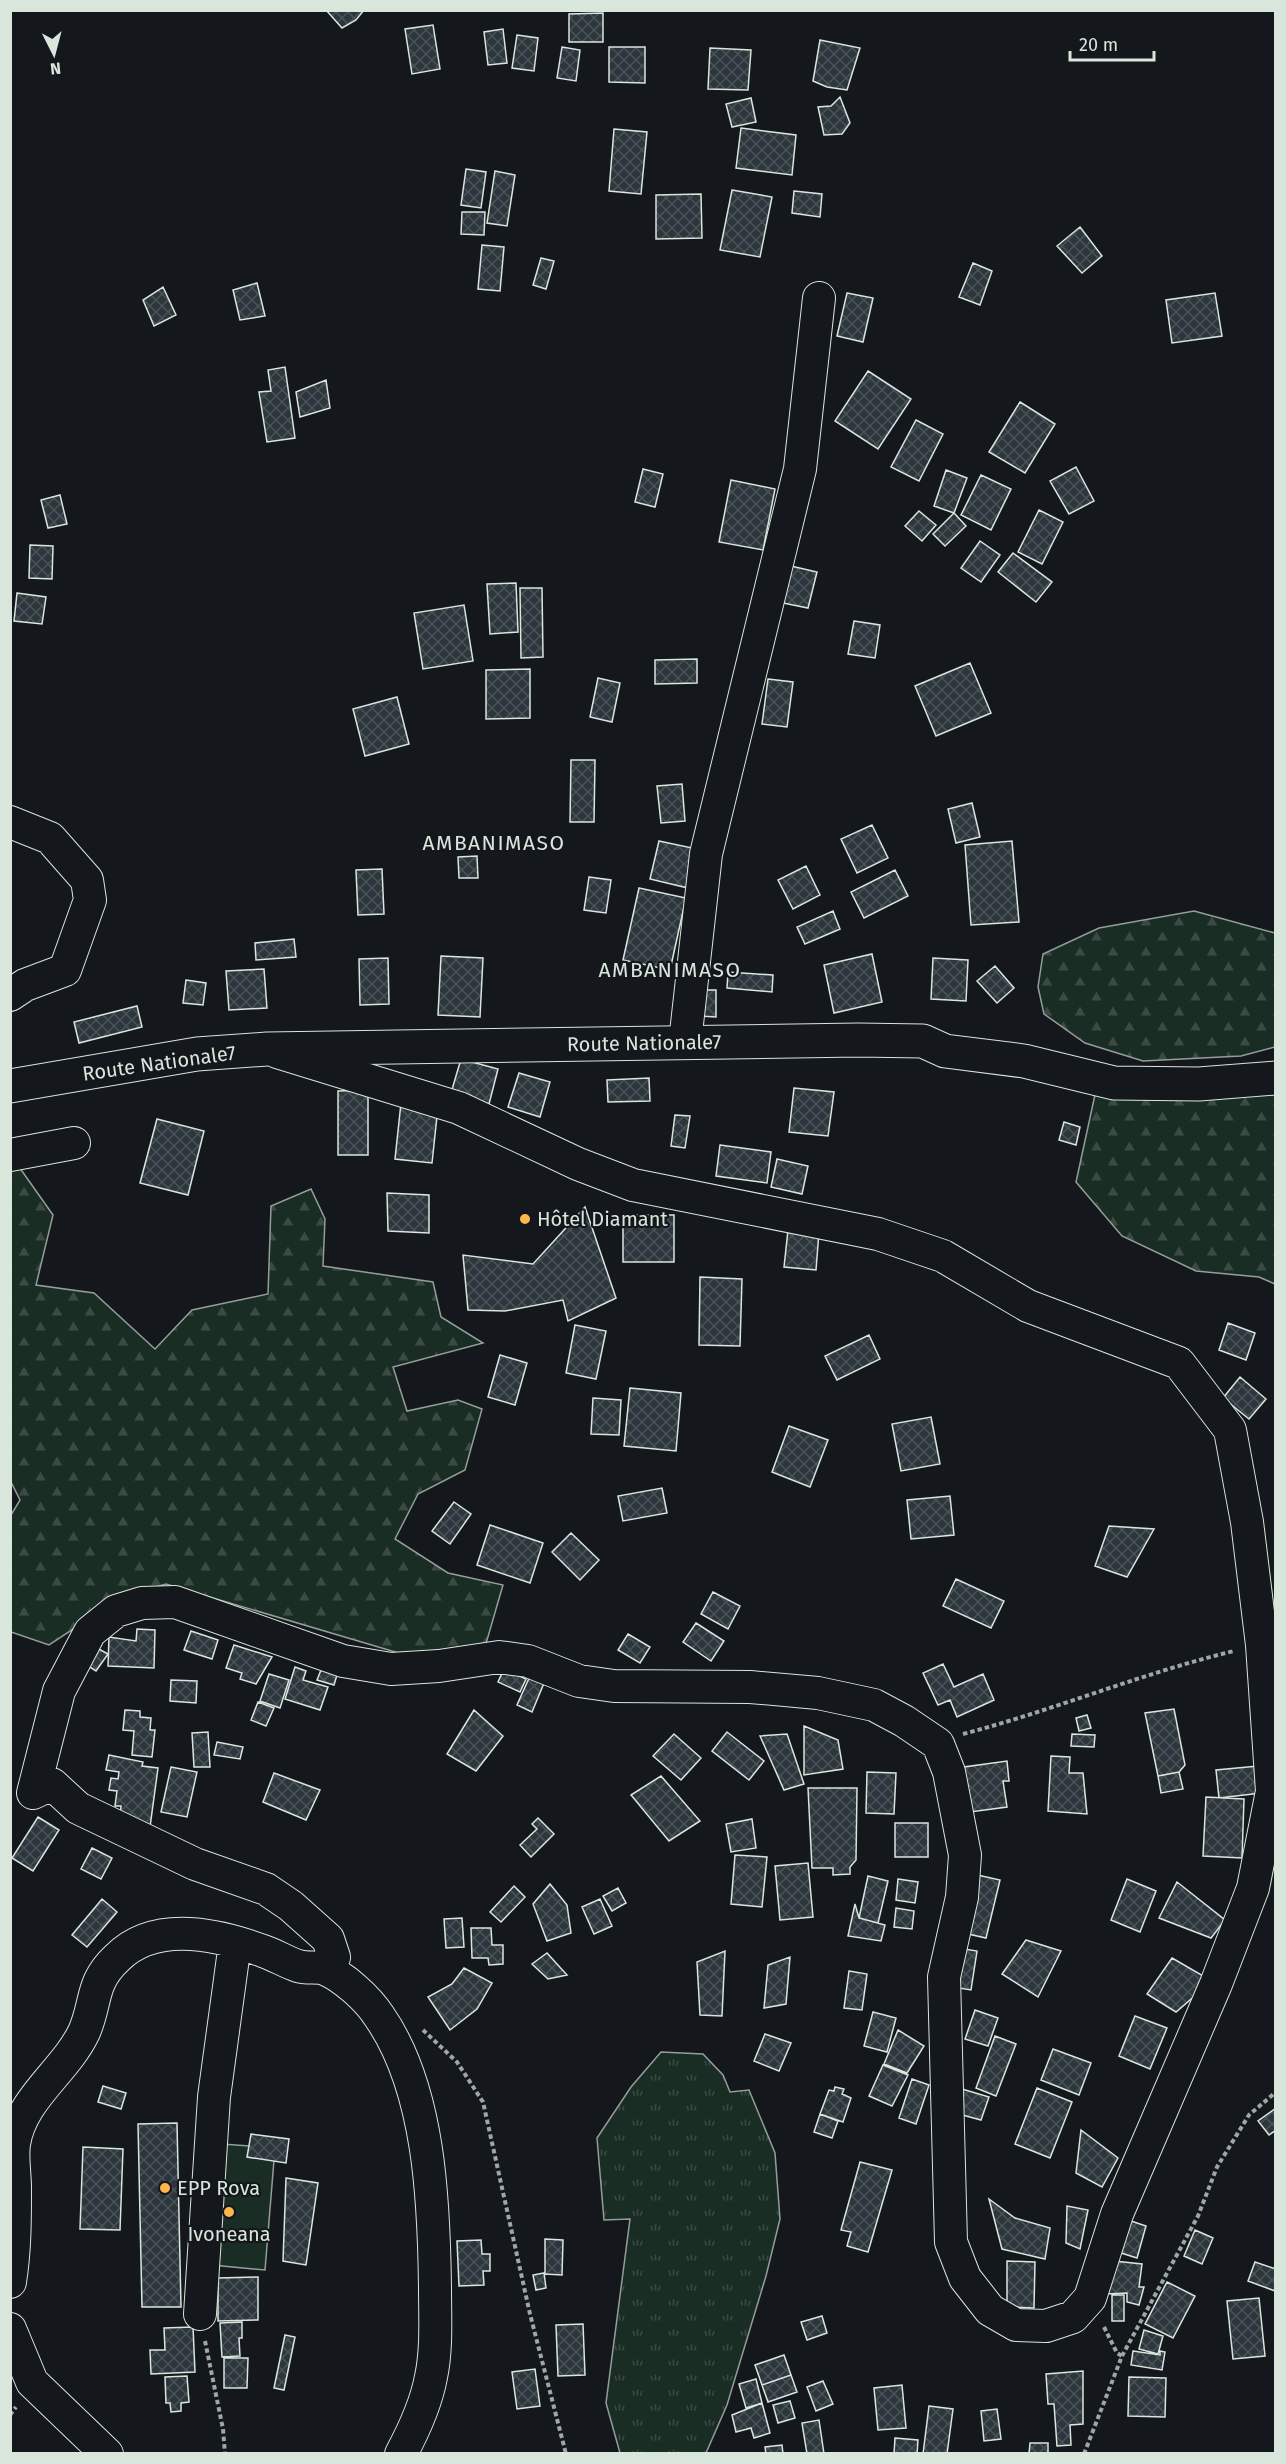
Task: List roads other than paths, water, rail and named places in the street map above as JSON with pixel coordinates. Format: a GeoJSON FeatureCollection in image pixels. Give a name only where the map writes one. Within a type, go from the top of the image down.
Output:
{"type":"FeatureCollection","features":[{"type":"Feature","properties":{"kind":"main road","name":"Route Nationale7"},"geometry":{"type":"LineString","coordinates":[[10,1086],[197,1054],[267,1049],[685,1042],[923,1041],[945,1051],[1024,1061],[1114,1083],[1198,1084],[1275,1078]]}},
{"type":"Feature","properties":{"kind":"street"},"geometry":{"type":"LineString","coordinates":[[685,1042],[706,854],[800,469],[819,298]]}},
{"type":"Feature","properties":{"kind":"street"},"geometry":{"type":"LineString","coordinates":[[10,822],[50,838],[87,880],[90,900],[65,970],[25,985],[10,995]]}},
{"type":"Feature","properties":{"kind":"street"},"geometry":{"type":"LineString","coordinates":[[267,1049],[459,1108],[578,1164],[633,1185],[878,1234],[942,1256],[1028,1306],[1179,1363],[1230,1430],[1247,1522],[1262,1645],[1272,1791],[1253,1888],[1216,1984],[1117,2214],[1090,2298],[1073,2317],[1046,2326],[1016,2325],[990,2310],[965,2278],[951,2242],[944,1977],[962,1897],[965,1855],[948,1772],[938,1744],[904,1721],[874,1705],[818,1693],[750,1687],[614,1686],[579,1680],[528,1661],[499,1657],[439,1666],[391,1669],[343,1661],[175,1602],[142,1603],[116,1611],[90,1632],[59,1690],[33,1793],[52,1784],[78,1808],[195,1863],[266,1889],[291,1906],[328,1939],[334,1957],[324,1968]]}},
{"type":"Feature","properties":{"kind":"street"},"geometry":{"type":"LineString","coordinates":[[10,1155],[74,1143]]}},
{"type":"Feature","properties":{"kind":"street"},"geometry":{"type":"LineString","coordinates":[[10,2282],[15,2246],[15,2143],[28,2106],[67,2059],[84,2031],[95,1986],[117,1957],[151,1935],[181,1933],[235,1942],[300,1967],[324,1968],[346,1982],[378,2013],[399,2048],[420,2116],[434,2225],[435,2322],[431,2377],[415,2429],[401,2454]]}},
{"type":"Feature","properties":{"kind":"street"},"geometry":{"type":"LineString","coordinates":[[200,2314],[214,2097],[235,1942]]}},
{"type":"Feature","properties":{"kind":"street"},"geometry":{"type":"LineString","coordinates":[[10,2329],[32,2382],[107,2454]]}},
{"type":"Feature","properties":{"kind":"place","name":"Hôtel Diamant"},"geometry":{"type":"Point","coordinates":[525,1219]}},
{"type":"Feature","properties":{"kind":"place","name":"EPP Rova"},"geometry":{"type":"Point","coordinates":[165,2188]}},
{"type":"Feature","properties":{"kind":"place","name":"Ivoneana"},"geometry":{"type":"Point","coordinates":[229,2212]}},
{"type":"Feature","properties":{"kind":"district","name":"AMBANIMASO"},"geometry":{"type":"Point","coordinates":[494,843]}},
{"type":"Feature","properties":{"kind":"district","name":"AMBANIMASO"},"geometry":{"type":"Point","coordinates":[670,970]}}]}
